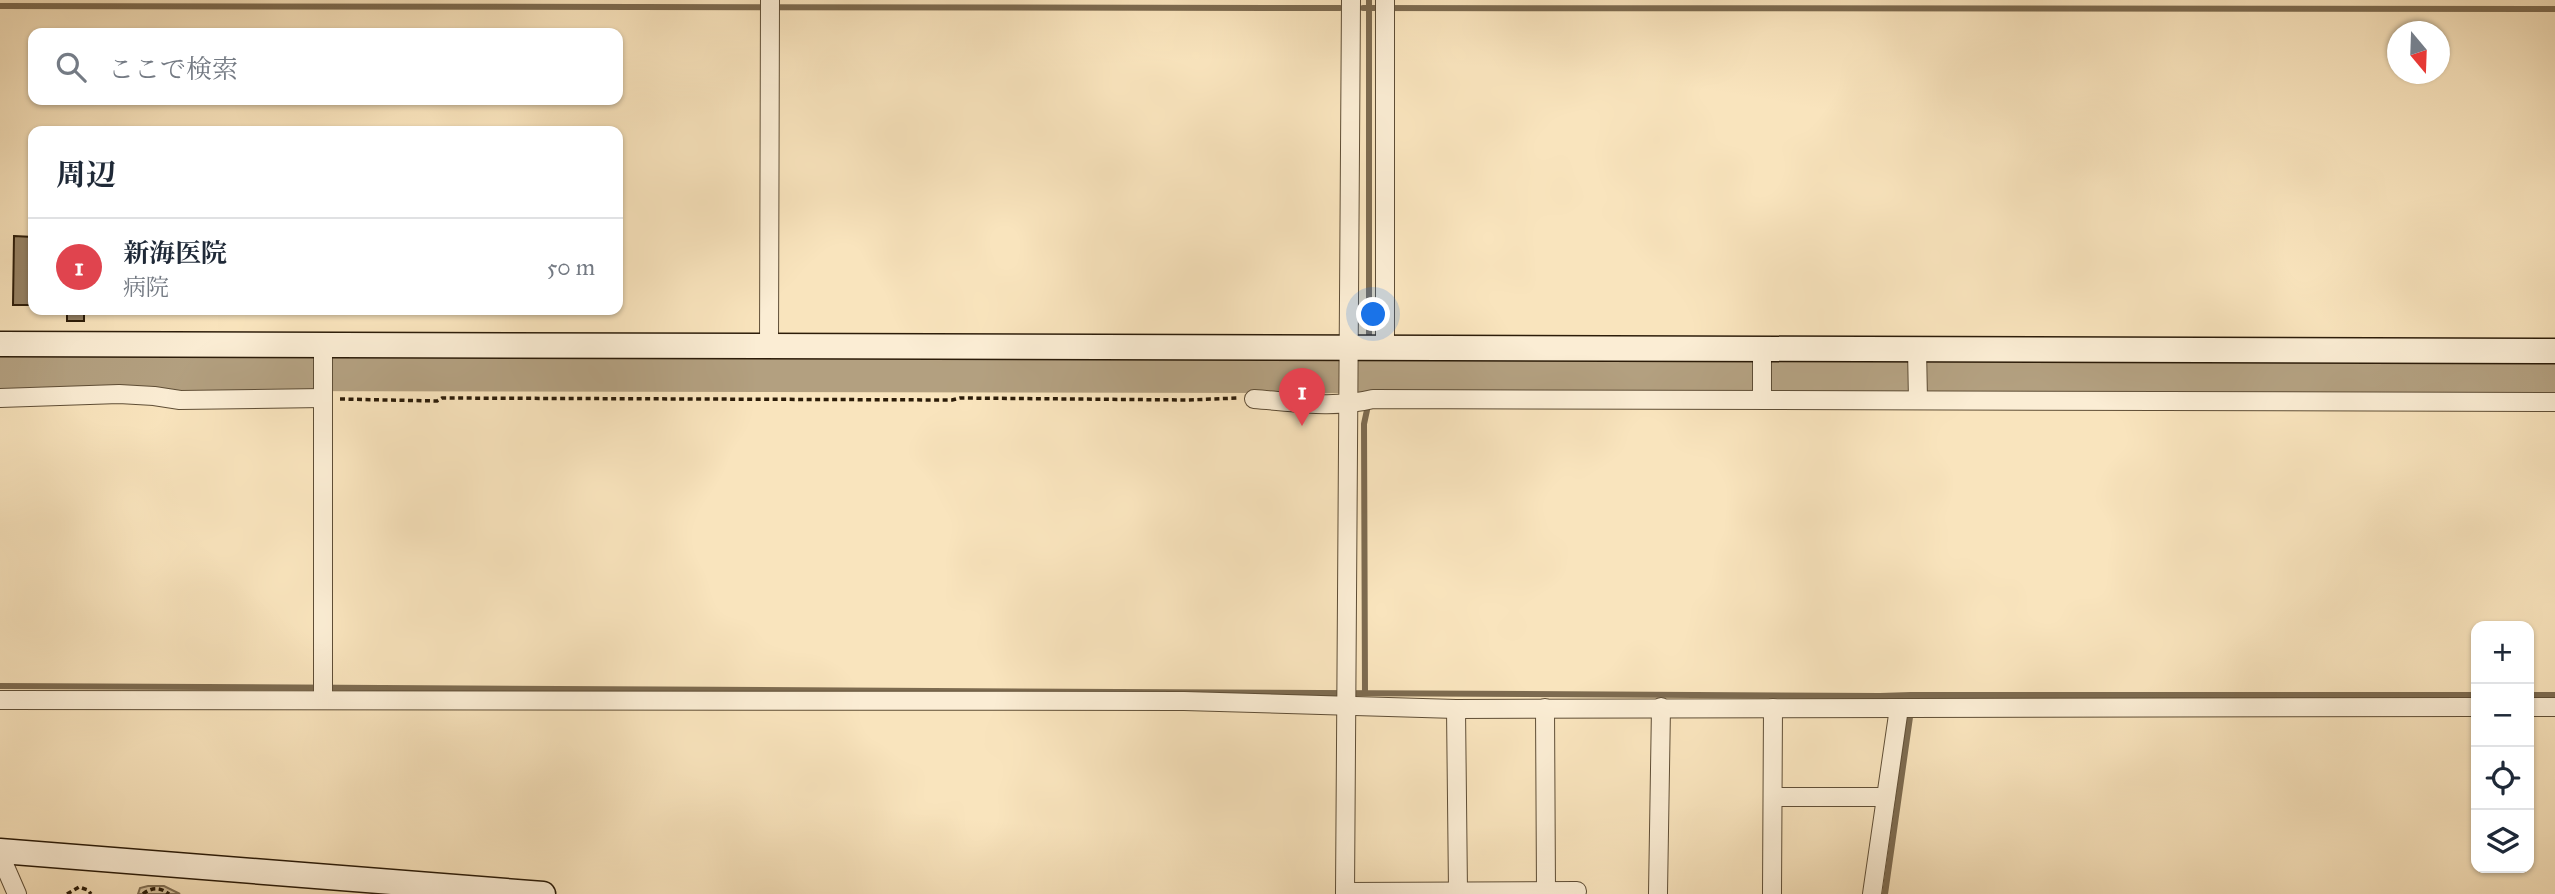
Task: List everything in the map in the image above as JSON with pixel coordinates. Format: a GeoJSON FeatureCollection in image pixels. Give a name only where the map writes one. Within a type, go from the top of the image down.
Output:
{"type":"FeatureCollection","features":[{"type":"Feature","properties":{"kind":"street"},"geometry":{"type":"LineString","coordinates":[[1350,0],[1345,893],[1577,891]]}},
{"type":"Feature","properties":{"kind":"street"},"geometry":{"type":"LineString","coordinates":[[769,346],[770,4]]}},
{"type":"Feature","properties":{"kind":"street"},"geometry":{"type":"LineString","coordinates":[[1385,5],[1385,347]]}},
{"type":"Feature","properties":{"kind":"street"},"geometry":{"type":"LineString","coordinates":[[0,344],[323,372],[769,346],[1349,355],[1385,347],[1917,357],[2555,351]]}},
{"type":"Feature","properties":{"kind":"street"},"geometry":{"type":"LineString","coordinates":[[1762,356],[1762,396]]}},
{"type":"Feature","properties":{"kind":"street"},"geometry":{"type":"LineString","coordinates":[[1917,357],[1918,397]]}},
{"type":"Feature","properties":{"kind":"street"},"geometry":{"type":"LineString","coordinates":[[0,398],[119,394],[193,400],[323,372]]}},
{"type":"Feature","properties":{"kind":"street"},"geometry":{"type":"LineString","coordinates":[[323,372],[323,692]]}},
{"type":"Feature","properties":{"kind":"street"},"geometry":{"type":"LineString","coordinates":[[1254,399],[1762,396],[2555,402]]}},
{"type":"Feature","properties":{"kind":"street"},"geometry":{"type":"LineString","coordinates":[[0,700],[323,692],[1157,701],[1347,695],[1456,709],[2471,707]]}},
{"type":"Feature","properties":{"kind":"street"},"geometry":{"type":"LineString","coordinates":[[1658,893],[1661,707]]}},
{"type":"Feature","properties":{"kind":"street"},"geometry":{"type":"LineString","coordinates":[[2534,707],[2555,707]]}},
{"type":"Feature","properties":{"kind":"street"},"geometry":{"type":"LineString","coordinates":[[1545,708],[1546,891]]}},
{"type":"Feature","properties":{"kind":"street"},"geometry":{"type":"LineString","coordinates":[[1772,894],[1773,708]]}},
{"type":"Feature","properties":{"kind":"street"},"geometry":{"type":"LineString","coordinates":[[1872,894],[1886,797],[1907,708]]}},
{"type":"Feature","properties":{"kind":"street"},"geometry":{"type":"LineString","coordinates":[[1456,709],[1458,891]]}},
{"type":"Feature","properties":{"kind":"street"},"geometry":{"type":"LineString","coordinates":[[1773,797],[1886,797]]}},
{"type":"Feature","properties":{"kind":"street"},"geometry":{"type":"LineString","coordinates":[[17,894],[0,853],[543,894]]}},
{"type":"Feature","properties":{"kind":"path"},"geometry":{"type":"LineString","coordinates":[[323,372],[437,401],[442,398],[1254,399]]}},
{"type":"Feature","properties":{"kind":"path"},"geometry":{"type":"LineString","coordinates":[[67,894],[79,887],[91,894]]}},
{"type":"Feature","properties":{"kind":"path"},"geometry":{"type":"LineString","coordinates":[[143,894],[159,888],[169,894]]}},
{"type":"Feature","properties":{"kind":"shaded area"},"geometry":{"type":"Polygon","coordinates":[[[164,886],[180,894],[138,894],[140,888],[164,886]]]}},
{"type":"Feature","properties":{"kind":"building"},"geometry":{"type":"Polygon","coordinates":[[[14,236],[28,237],[28,305],[13,305],[14,236]]]}},
{"type":"Feature","properties":{"kind":"building"},"geometry":{"type":"Polygon","coordinates":[[[67,315],[84,315],[84,321],[67,321],[67,315]]]}},
{"type":"Feature","properties":{"kind":"waterway"},"geometry":{"type":"LineString","coordinates":[[1369,0],[1369,337]]}},
{"type":"Feature","properties":{"kind":"waterway"},"geometry":{"type":"LineString","coordinates":[[0,6],[1340,8]]}},
{"type":"Feature","properties":{"kind":"waterway"},"geometry":{"type":"LineString","coordinates":[[1363,8],[2555,9]]}},
{"type":"Feature","properties":{"kind":"waterway"},"geometry":{"type":"LineString","coordinates":[[1372,376],[1373,365]]}},
{"type":"Feature","properties":{"kind":"waterway"},"geometry":{"type":"LineString","coordinates":[[0,373],[2555,378]]}},
{"type":"Feature","properties":{"kind":"waterway"},"geometry":{"type":"LineString","coordinates":[[1367,391],[1368,376]]}},
{"type":"Feature","properties":{"kind":"waterway"},"geometry":{"type":"LineString","coordinates":[[1365,693],[1364,424],[1367,410]]}},
{"type":"Feature","properties":{"kind":"waterway"},"geometry":{"type":"LineString","coordinates":[[0,686],[1880,696],[2471,695]]}},
{"type":"Feature","properties":{"kind":"waterway"},"geometry":{"type":"LineString","coordinates":[[2534,695],[2555,695]]}},
{"type":"Feature","properties":{"kind":"waterway"},"geometry":{"type":"LineString","coordinates":[[1885,894],[1911,710]]}},
{"type":"Feature","properties":{"kind":"place","name":"新海医院"},"geometry":{"type":"Point","coordinates":[1302,426]}}]}
